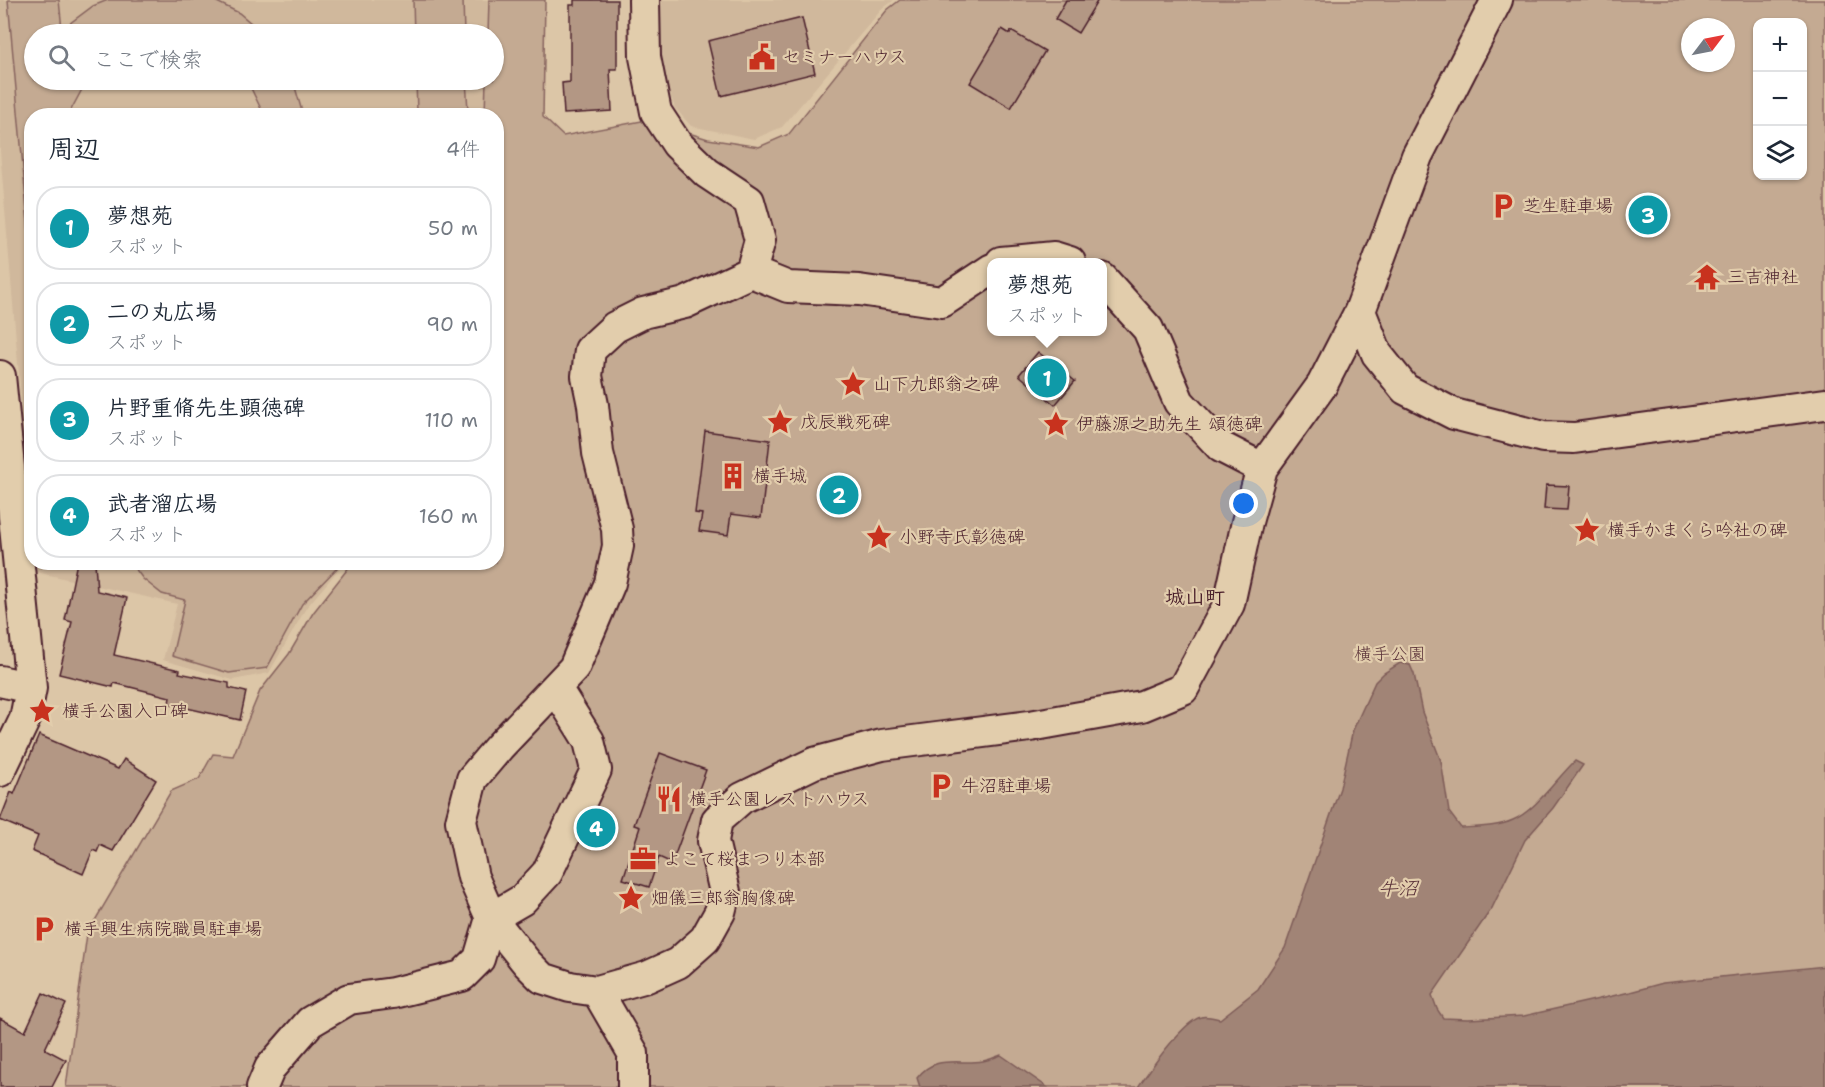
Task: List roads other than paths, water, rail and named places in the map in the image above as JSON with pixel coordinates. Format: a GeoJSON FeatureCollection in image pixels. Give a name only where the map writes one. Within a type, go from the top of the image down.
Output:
{"type":"FeatureCollection","features":[{"type":"Feature","properties":{"kind":"street"},"geometry":{"type":"LineString","coordinates":[[644,0],[645,57],[656,112],[677,144],[707,172],[748,201],[760,240],[751,272]]}},
{"type":"Feature","properties":{"kind":"street"},"geometry":{"type":"LineString","coordinates":[[987,272],[942,302],[859,290],[788,287],[751,272],[685,303],[643,313],[615,327],[590,350],[586,376],[593,405],[598,453],[617,529],[618,546],[610,583],[574,668],[472,779],[461,820],[473,877],[491,918],[542,978],[570,987],[597,991],[647,977],[678,963],[705,939],[720,912],[725,892],[713,841],[717,820],[742,798],[814,762],[882,745],[1030,726],[1142,706],[1183,689],[1229,604],[1247,522],[1262,468],[1322,385],[1360,311],[1417,156],[1497,0]]}},
{"type":"Feature","properties":{"kind":"street"},"geometry":{"type":"LineString","coordinates":[[1107,284],[1148,329],[1179,402],[1221,447],[1262,468]]}},
{"type":"Feature","properties":{"kind":"street"},"geometry":{"type":"LineString","coordinates":[[1360,311],[1377,354],[1405,389],[1454,414],[1543,437],[1574,438],[1825,404]]}},
{"type":"Feature","properties":{"kind":"street"},"geometry":{"type":"LineString","coordinates":[[0,376],[31,688],[25,718],[0,771]]}},
{"type":"Feature","properties":{"kind":"street"},"geometry":{"type":"LineString","coordinates":[[0,681],[31,688]]}},
{"type":"Feature","properties":{"kind":"street"},"geometry":{"type":"LineString","coordinates":[[262,1087],[270,1068],[310,1022],[349,999],[393,993],[462,976],[479,959],[491,918],[522,900],[547,873],[596,770],[589,741],[556,688]]}},
{"type":"Feature","properties":{"kind":"street"},"geometry":{"type":"LineString","coordinates":[[597,991],[633,1053],[633,1087]]}},
{"type":"Feature","properties":{"kind":"water","name":"牛沼"},"geometry":{"type":"Polygon","coordinates":[[[1400,663],[1410,665],[1414,674],[1422,712],[1441,761],[1449,812],[1461,828],[1494,825],[1513,820],[1530,809],[1575,761],[1583,765],[1553,808],[1525,840],[1492,908],[1432,995],[1443,1018],[1524,1016],[1663,983],[1825,966],[1825,1087],[1138,1087],[1185,1027],[1203,1016],[1220,1019],[1258,989],[1285,948],[1340,788],[1353,730],[1375,682],[1400,663]]]}},
{"type":"Feature","properties":{"kind":"water"},"geometry":{"type":"Polygon","coordinates":[[[1001,1055],[1047,1087],[920,1087],[917,1078],[931,1066],[939,1063],[983,1061],[1001,1055]]]}},
{"type":"Feature","properties":{"kind":"place","name":"セミナーハウス"},"geometry":{"type":"Point","coordinates":[762,57]}},
{"type":"Feature","properties":{"kind":"place","name":"芝生駐車場"},"geometry":{"type":"Point","coordinates":[1503,206]}},
{"type":"Feature","properties":{"kind":"place","name":"片野重脩先生顕徳碑"},"geometry":{"type":"Point","coordinates":[1648,215]}},
{"type":"Feature","properties":{"kind":"place","name":"三吉神社"},"geometry":{"type":"Point","coordinates":[1707,277]}},
{"type":"Feature","properties":{"kind":"place","name":"夢想苑"},"geometry":{"type":"Point","coordinates":[1047,378]}},
{"type":"Feature","properties":{"kind":"place","name":"山下九郎翁之碑"},"geometry":{"type":"Point","coordinates":[853,384]}},
{"type":"Feature","properties":{"kind":"place","name":"戊辰戦死碑"},"geometry":{"type":"Point","coordinates":[780,422]}},
{"type":"Feature","properties":{"kind":"place","name":"伊藤源之助先生 頌徳碑"},"geometry":{"type":"Point","coordinates":[1056,424]}},
{"type":"Feature","properties":{"kind":"place","name":"横手城"},"geometry":{"type":"Point","coordinates":[733,476]}},
{"type":"Feature","properties":{"kind":"place","name":"二の丸広場"},"geometry":{"type":"Point","coordinates":[839,495]}},
{"type":"Feature","properties":{"kind":"place","name":"横手かまくら吟社の碑"},"geometry":{"type":"Point","coordinates":[1587,530]}},
{"type":"Feature","properties":{"kind":"place","name":"小野寺氏彰徳碑"},"geometry":{"type":"Point","coordinates":[879,537]}},
{"type":"Feature","properties":{"kind":"place","name":"横手公園入口碑"},"geometry":{"type":"Point","coordinates":[42,711]}},
{"type":"Feature","properties":{"kind":"place","name":"牛沼駐車場"},"geometry":{"type":"Point","coordinates":[941,786]}},
{"type":"Feature","properties":{"kind":"place","name":"横手公園レストハウス"},"geometry":{"type":"Point","coordinates":[669,799]}},
{"type":"Feature","properties":{"kind":"place","name":"武者溜広場"},"geometry":{"type":"Point","coordinates":[596,828]}},
{"type":"Feature","properties":{"kind":"place","name":"よこて桜まつり本部"},"geometry":{"type":"Point","coordinates":[643,859]}},
{"type":"Feature","properties":{"kind":"place","name":"畑儀三郎翁胸像碑"},"geometry":{"type":"Point","coordinates":[631,898]}},
{"type":"Feature","properties":{"kind":"place","name":"横手興生病院職員駐車場"},"geometry":{"type":"Point","coordinates":[44,929]}},
{"type":"Feature","properties":{"kind":"district","name":"城山町"},"geometry":{"type":"Point","coordinates":[1195,597]}},
{"type":"Feature","properties":{"kind":"park label","name":"横手公園"},"geometry":{"type":"Point","coordinates":[1390,654]}}]}
